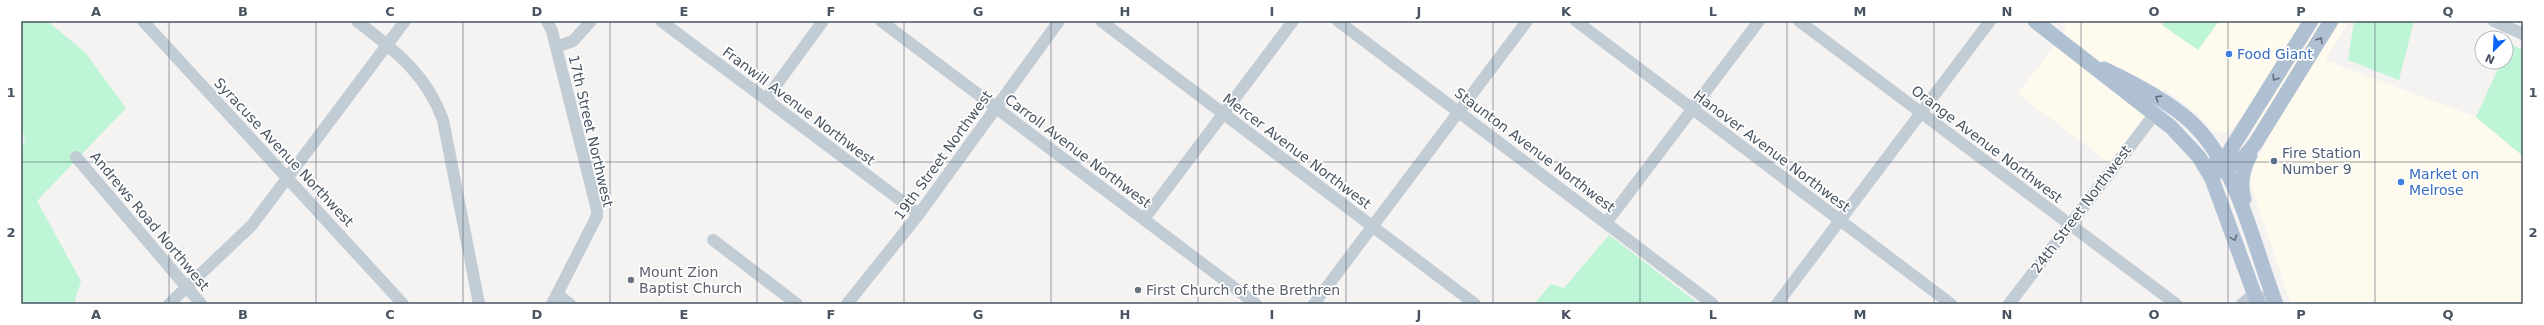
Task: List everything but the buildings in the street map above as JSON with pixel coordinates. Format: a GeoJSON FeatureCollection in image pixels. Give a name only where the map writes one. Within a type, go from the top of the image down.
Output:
{"type":"FeatureCollection","features":[{"type":"Feature","properties":{"kind":"main road"},"geometry":{"type":"LineString","coordinates":[[2035,21],[2171,128],[2198,157],[2212,179],[2257,301]]}},
{"type":"Feature","properties":{"kind":"main road"},"geometry":{"type":"LineString","coordinates":[[2220,202],[2219,184],[2223,165],[2244,128],[2311,21]]}},
{"type":"Feature","properties":{"kind":"main road"},"geometry":{"type":"LineString","coordinates":[[2264,270],[2266,253],[2241,185],[2245,164],[2255,144],[2331,21]]}},
{"type":"Feature","properties":{"kind":"main road"},"geometry":{"type":"LineString","coordinates":[[2087,61],[2156,96],[2181,114],[2198,130],[2212,139],[2226,141],[2244,128]]}},
{"type":"Feature","properties":{"kind":"main road"},"geometry":{"type":"LineString","coordinates":[[2154,115],[2166,115],[2172,119],[2189,135],[2207,157],[2223,165],[2237,164],[2255,144]]}},
{"type":"Feature","properties":{"kind":"main road"},"geometry":{"type":"LineString","coordinates":[[2198,130],[2223,165],[2232,184],[2275,300]]}},
{"type":"Feature","properties":{"kind":"street","name":"Syracuse Avenue Northwest"},"geometry":{"type":"LineString","coordinates":[[142,21],[403,304]]}},
{"type":"Feature","properties":{"kind":"street"},"geometry":{"type":"LineString","coordinates":[[357,21],[418,73],[438,106],[443,120],[479,304]]}},
{"type":"Feature","properties":{"kind":"street"},"geometry":{"type":"LineString","coordinates":[[169,304],[252,225],[405,21]]}},
{"type":"Feature","properties":{"kind":"street"},"geometry":{"type":"LineString","coordinates":[[547,21],[552,31],[556,48]]}},
{"type":"Feature","properties":{"kind":"street","name":"17th Street Northwest"},"geometry":{"type":"LineString","coordinates":[[555,299],[597,216],[597,210],[556,48],[573,41],[591,21]]}},
{"type":"Feature","properties":{"kind":"street","name":"Franwill Avenue Northwest"},"geometry":{"type":"LineString","coordinates":[[661,21],[919,214]]}},
{"type":"Feature","properties":{"kind":"street"},"geometry":{"type":"LineString","coordinates":[[766,99],[823,21]]}},
{"type":"Feature","properties":{"kind":"street","name":"Carroll Avenue Northwest"},"geometry":{"type":"LineString","coordinates":[[881,21],[1256,304]]}},
{"type":"Feature","properties":{"kind":"street","name":"19th Street Northwest"},"geometry":{"type":"LineString","coordinates":[[847,304],[919,214],[1059,21]]}},
{"type":"Feature","properties":{"kind":"street","name":"Mercer Avenue Northwest"},"geometry":{"type":"LineString","coordinates":[[1101,21],[1475,304]]}},
{"type":"Feature","properties":{"kind":"street"},"geometry":{"type":"LineString","coordinates":[[1144,220],[1293,21]]}},
{"type":"Feature","properties":{"kind":"street","name":"Staunton Avenue Northwest"},"geometry":{"type":"LineString","coordinates":[[1338,21],[1713,304]]}},
{"type":"Feature","properties":{"kind":"street"},"geometry":{"type":"LineString","coordinates":[[1314,304],[1527,21]]}},
{"type":"Feature","properties":{"kind":"street","name":"Hanover Avenue Northwest"},"geometry":{"type":"LineString","coordinates":[[1576,21],[1951,304]]}},
{"type":"Feature","properties":{"kind":"street"},"geometry":{"type":"LineString","coordinates":[[1606,223],[1759,21]]}},
{"type":"Feature","properties":{"kind":"street","name":"Orange Avenue Northwest"},"geometry":{"type":"LineString","coordinates":[[1799,21],[2176,304]]}},
{"type":"Feature","properties":{"kind":"street"},"geometry":{"type":"LineString","coordinates":[[1777,304],[1922,114],[1990,21]]}},
{"type":"Feature","properties":{"kind":"street"},"geometry":{"type":"LineString","coordinates":[[2494,21],[2523,34]]}},
{"type":"Feature","properties":{"kind":"street","name":"24th Street Northwest"},"geometry":{"type":"LineString","coordinates":[[2009,304],[2154,115]]}},
{"type":"Feature","properties":{"kind":"street","name":"Andrews Road Northwest"},"geometry":{"type":"LineString","coordinates":[[76,157],[201,304]]}},
{"type":"Feature","properties":{"kind":"street"},"geometry":{"type":"LineString","coordinates":[[713,240],[797,304]]}},
{"type":"Feature","properties":{"kind":"street"},"geometry":{"type":"LineString","coordinates":[[555,299],[570,304]]}},
{"type":"Feature","properties":{"kind":"street"},"geometry":{"type":"LineString","coordinates":[[2242,304],[2246,300],[2275,300]]}},
{"type":"Feature","properties":{"kind":"shaded area"},"geometry":{"type":"Polygon","coordinates":[[[2058,21],[2157,21],[2198,50],[2219,21],[2349,21],[2325,60],[2476,117],[2523,156],[2523,304],[2291,304],[2250,182],[2252,169],[2267,140],[2238,121],[2232,130],[2223,133],[2214,131],[2196,113],[2164,89],[2110,163],[2018,94],[2067,28],[2058,21]]]}},
{"type":"Feature","properties":{"kind":"green space"},"geometry":{"type":"Polygon","coordinates":[[[21,21],[47,21],[85,52],[126,108],[37,201],[81,281],[74,304],[21,304],[21,148],[25,140],[21,124],[21,21]]]}},
{"type":"Feature","properties":{"kind":"green space"},"geometry":{"type":"Polygon","coordinates":[[[2165,21],[2219,21],[2198,50],[2162,25],[2165,21]]]}},
{"type":"Feature","properties":{"kind":"green space"},"geometry":{"type":"Polygon","coordinates":[[[2354,21],[2414,21],[2399,80],[2348,60],[2354,21]]]}},
{"type":"Feature","properties":{"kind":"green space"},"geometry":{"type":"Polygon","coordinates":[[[2514,46],[2523,50],[2523,156],[2476,117],[2497,70],[2514,70],[2514,46]]]}},
{"type":"Feature","properties":{"kind":"green space"},"geometry":{"type":"Polygon","coordinates":[[[1609,235],[1699,304],[1534,304],[1551,284],[1564,288],[1609,235]]]}},
{"type":"Feature","properties":{"kind":"place","name":"Food Giant"},"geometry":{"type":"Point","coordinates":[2229,54]}},
{"type":"Feature","properties":{"kind":"place","name":"Fire Station Number 9"},"geometry":{"type":"Point","coordinates":[2274,161]}},
{"type":"Feature","properties":{"kind":"place","name":"Market on Melrose"},"geometry":{"type":"Point","coordinates":[2401,182]}},
{"type":"Feature","properties":{"kind":"place","name":"Mount Zion Baptist Church"},"geometry":{"type":"Point","coordinates":[631,280]}},
{"type":"Feature","properties":{"kind":"place","name":"First Church of the Brethren"},"geometry":{"type":"Point","coordinates":[1138,290]}}]}
